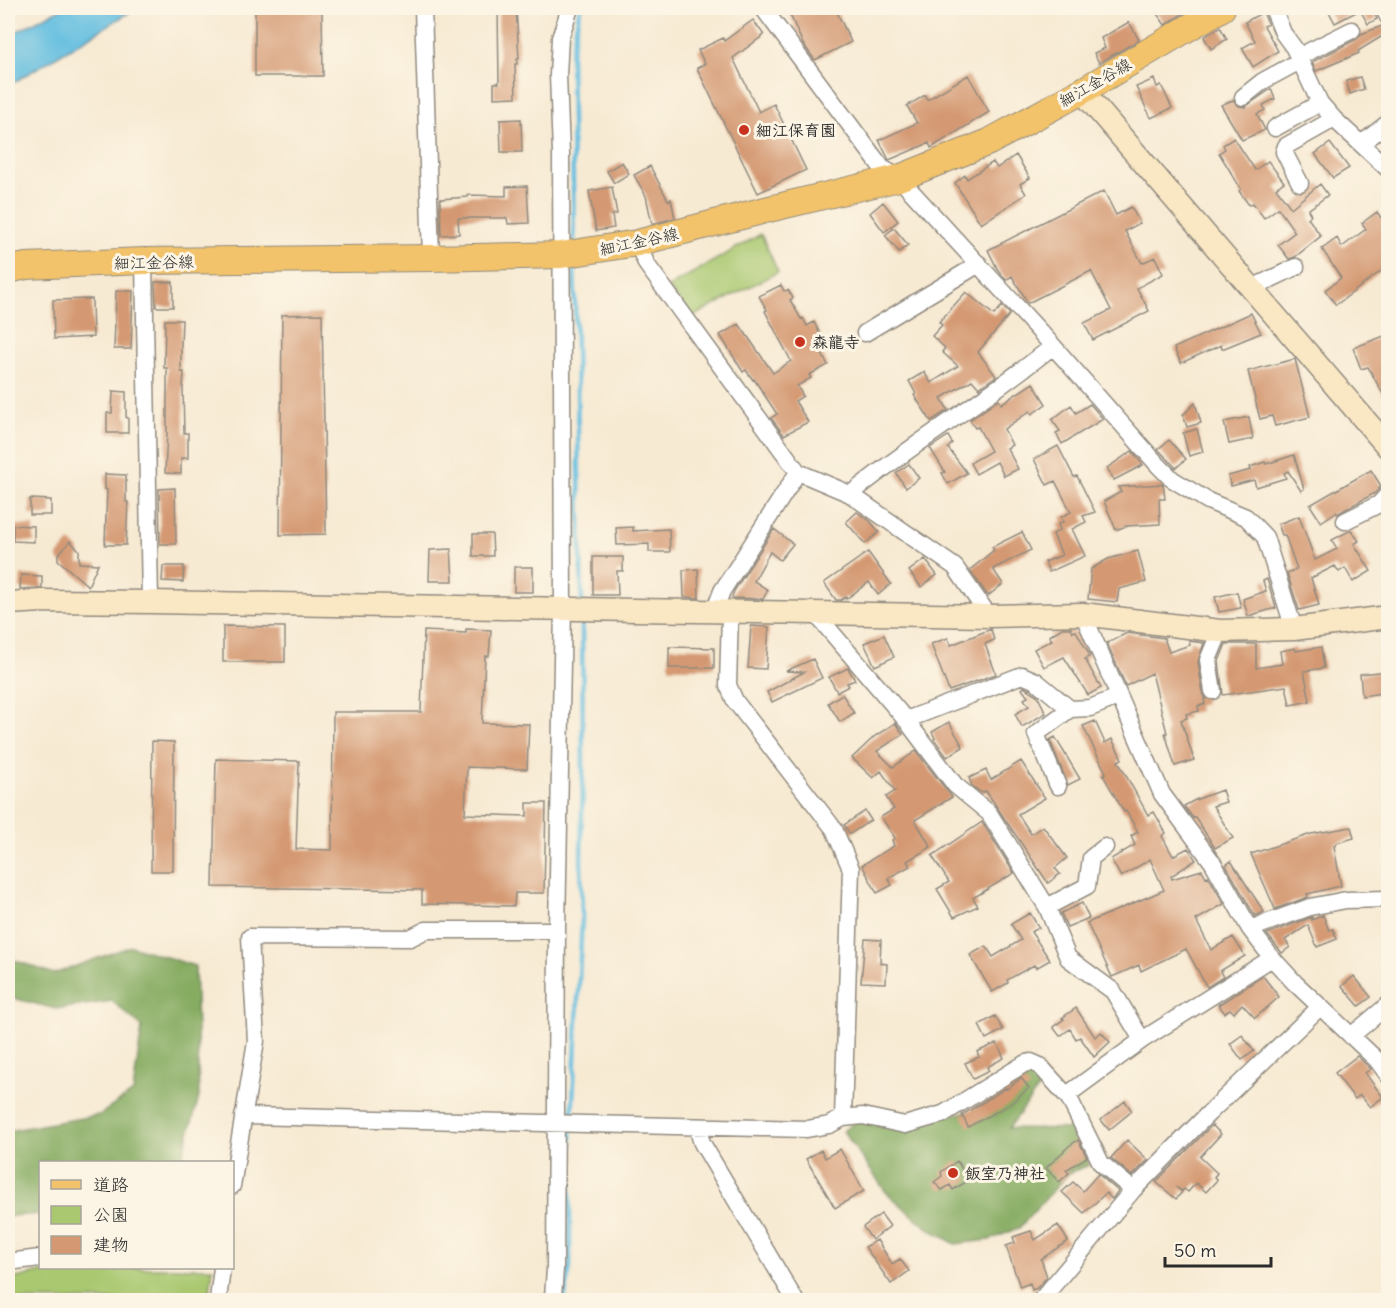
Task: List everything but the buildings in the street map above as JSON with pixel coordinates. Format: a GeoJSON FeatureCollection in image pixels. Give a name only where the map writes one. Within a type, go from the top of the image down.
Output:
{"type":"FeatureCollection","features":[{"type":"Feature","properties":{"kind":"main road","name":"細江金谷線"},"geometry":{"type":"LineString","coordinates":[[8,270],[26,266],[144,261],[571,254],[637,243],[899,178],[989,142],[1082,91],[1222,8]]}},
{"type":"Feature","properties":{"kind":"street"},"geometry":{"type":"LineString","coordinates":[[423,8],[431,258]]}},
{"type":"Feature","properties":{"kind":"street"},"geometry":{"type":"LineString","coordinates":[[549,1300],[553,1297],[555,1269],[559,1122],[557,930],[576,609],[571,254],[561,153],[558,75],[560,38],[570,8]]}},
{"type":"Feature","properties":{"kind":"street"},"geometry":{"type":"LineString","coordinates":[[763,8],[882,168],[899,178],[979,264],[1158,465],[1172,479],[1208,501],[1246,517],[1265,537],[1294,629]]}},
{"type":"Feature","properties":{"kind":"street"},"geometry":{"type":"LineString","coordinates":[[1273,8],[1283,33],[1299,59],[1320,103],[1334,119],[1389,169]]}},
{"type":"Feature","properties":{"kind":"street"},"geometry":{"type":"LineString","coordinates":[[1384,8],[1389,17]]}},
{"type":"Feature","properties":{"kind":"street"},"geometry":{"type":"LineString","coordinates":[[1243,97],[1263,81],[1352,30]]}},
{"type":"Feature","properties":{"kind":"street"},"geometry":{"type":"LineString","coordinates":[[1082,91],[1389,447]]}},
{"type":"Feature","properties":{"kind":"street"},"geometry":{"type":"LineString","coordinates":[[1275,128],[1320,103]]}},
{"type":"Feature","properties":{"kind":"street"},"geometry":{"type":"LineString","coordinates":[[1300,183],[1284,152],[1286,146],[1334,119]]}},
{"type":"Feature","properties":{"kind":"street"},"geometry":{"type":"LineString","coordinates":[[1361,144],[1389,123]]}},
{"type":"Feature","properties":{"kind":"street"},"geometry":{"type":"LineString","coordinates":[[637,243],[647,265],[798,472],[850,494],[955,567],[989,616]]}},
{"type":"Feature","properties":{"kind":"street"},"geometry":{"type":"LineString","coordinates":[[144,261],[150,602]]}},
{"type":"Feature","properties":{"kind":"street"},"geometry":{"type":"LineString","coordinates":[[865,333],[979,264]]}},
{"type":"Feature","properties":{"kind":"street"},"geometry":{"type":"LineString","coordinates":[[1252,288],[1296,267]]}},
{"type":"Feature","properties":{"kind":"street"},"geometry":{"type":"LineString","coordinates":[[850,494],[890,462],[1012,379],[1053,346]]}},
{"type":"Feature","properties":{"kind":"street"},"geometry":{"type":"LineString","coordinates":[[798,472],[722,591],[722,612],[728,685],[735,701],[834,829],[850,869],[843,1118]]}},
{"type":"Feature","properties":{"kind":"street"},"geometry":{"type":"LineString","coordinates":[[1346,521],[1379,504],[1389,494]]}},
{"type":"Feature","properties":{"kind":"street"},"geometry":{"type":"LineString","coordinates":[[8,603],[150,602],[989,616],[1083,614],[1220,631],[1294,629],[1389,617]]}},
{"type":"Feature","properties":{"kind":"street"},"geometry":{"type":"LineString","coordinates":[[815,614],[906,720],[956,784],[989,813],[1047,907],[1068,958],[1113,991],[1142,1040]]}},
{"type":"Feature","properties":{"kind":"street"},"geometry":{"type":"LineString","coordinates":[[1083,614],[1162,794],[1214,863],[1250,929],[1272,958],[1377,1060],[1389,1075]]}},
{"type":"Feature","properties":{"kind":"street"},"geometry":{"type":"LineString","coordinates":[[1213,691],[1208,660],[1220,631]]}},
{"type":"Feature","properties":{"kind":"street"},"geometry":{"type":"LineString","coordinates":[[906,720],[1022,675],[1036,681],[1070,709]]}},
{"type":"Feature","properties":{"kind":"street"},"geometry":{"type":"LineString","coordinates":[[1058,786],[1036,734],[1070,709],[1090,708],[1118,697]]}},
{"type":"Feature","properties":{"kind":"street"},"geometry":{"type":"LineString","coordinates":[[1047,907],[1087,886],[1091,858],[1105,847]]}},
{"type":"Feature","properties":{"kind":"street"},"geometry":{"type":"LineString","coordinates":[[1250,929],[1311,907],[1346,900],[1389,899]]}},
{"type":"Feature","properties":{"kind":"street"},"geometry":{"type":"LineString","coordinates":[[234,1173],[256,1041],[250,937],[410,938],[426,930],[557,930]]}},
{"type":"Feature","properties":{"kind":"street"},"geometry":{"type":"LineString","coordinates":[[1067,1095],[1142,1040],[1272,958]]}},
{"type":"Feature","properties":{"kind":"street"},"geometry":{"type":"LineString","coordinates":[[1351,1036],[1389,1005]]}},
{"type":"Feature","properties":{"kind":"street"},"geometry":{"type":"LineString","coordinates":[[1041,1300],[1133,1190],[1208,1114],[1320,1007]]}},
{"type":"Feature","properties":{"kind":"street"},"geometry":{"type":"LineString","coordinates":[[243,1116],[807,1129],[829,1125],[843,1118],[863,1116],[905,1125],[943,1114],[1031,1062],[1040,1066],[1067,1095],[1101,1163],[1133,1190]]}},
{"type":"Feature","properties":{"kind":"street"},"geometry":{"type":"LineString","coordinates":[[697,1127],[702,1143],[795,1300]]}},
{"type":"Feature","properties":{"kind":"street"},"geometry":{"type":"LineString","coordinates":[[8,1262],[39,1258]]}},
{"type":"Feature","properties":{"kind":"street"},"geometry":{"type":"LineString","coordinates":[[218,1300],[222,1269]]}},
{"type":"Feature","properties":{"kind":"green space"},"geometry":{"type":"Polygon","coordinates":[[[761,234],[778,272],[692,317],[668,287],[761,234]]]}},
{"type":"Feature","properties":{"kind":"green space"},"geometry":{"type":"Polygon","coordinates":[[[131,946],[195,966],[199,1097],[181,1161],[39,1161],[39,1214],[8,1216],[8,1131],[99,1115],[133,1092],[142,1027],[112,1001],[56,1009],[8,997],[8,958],[54,974],[131,946]]]}},
{"type":"Feature","properties":{"kind":"green space"},"geometry":{"type":"Polygon","coordinates":[[[1040,1066],[1043,1082],[1009,1128],[1079,1129],[1089,1165],[1069,1173],[1019,1228],[989,1240],[955,1244],[925,1226],[886,1192],[843,1131],[863,1116],[925,1120],[981,1109],[1040,1066]]]}},
{"type":"Feature","properties":{"kind":"green space"},"geometry":{"type":"Polygon","coordinates":[[[54,1269],[213,1269],[209,1300],[8,1300],[8,1280],[54,1269]]]}},
{"type":"Feature","properties":{"kind":"water"},"geometry":{"type":"Polygon","coordinates":[[[62,8],[137,8],[8,86],[8,36],[62,8]]]}},
{"type":"Feature","properties":{"kind":"waterway"},"geometry":{"type":"LineString","coordinates":[[574,246],[571,54],[580,8]]}},
{"type":"Feature","properties":{"kind":"waterway"},"geometry":{"type":"LineString","coordinates":[[574,260],[582,603]]}},
{"type":"Feature","properties":{"kind":"waterway"},"geometry":{"type":"LineString","coordinates":[[564,1300],[570,1267],[570,1162],[582,918],[582,617]]}},
{"type":"Feature","properties":{"kind":"place","name":"細江保育園"},"geometry":{"type":"Point","coordinates":[744,130]}},
{"type":"Feature","properties":{"kind":"place","name":"森龍寺"},"geometry":{"type":"Point","coordinates":[800,342]}},
{"type":"Feature","properties":{"kind":"place","name":"飯室乃神社"},"geometry":{"type":"Point","coordinates":[953,1173]}}]}
